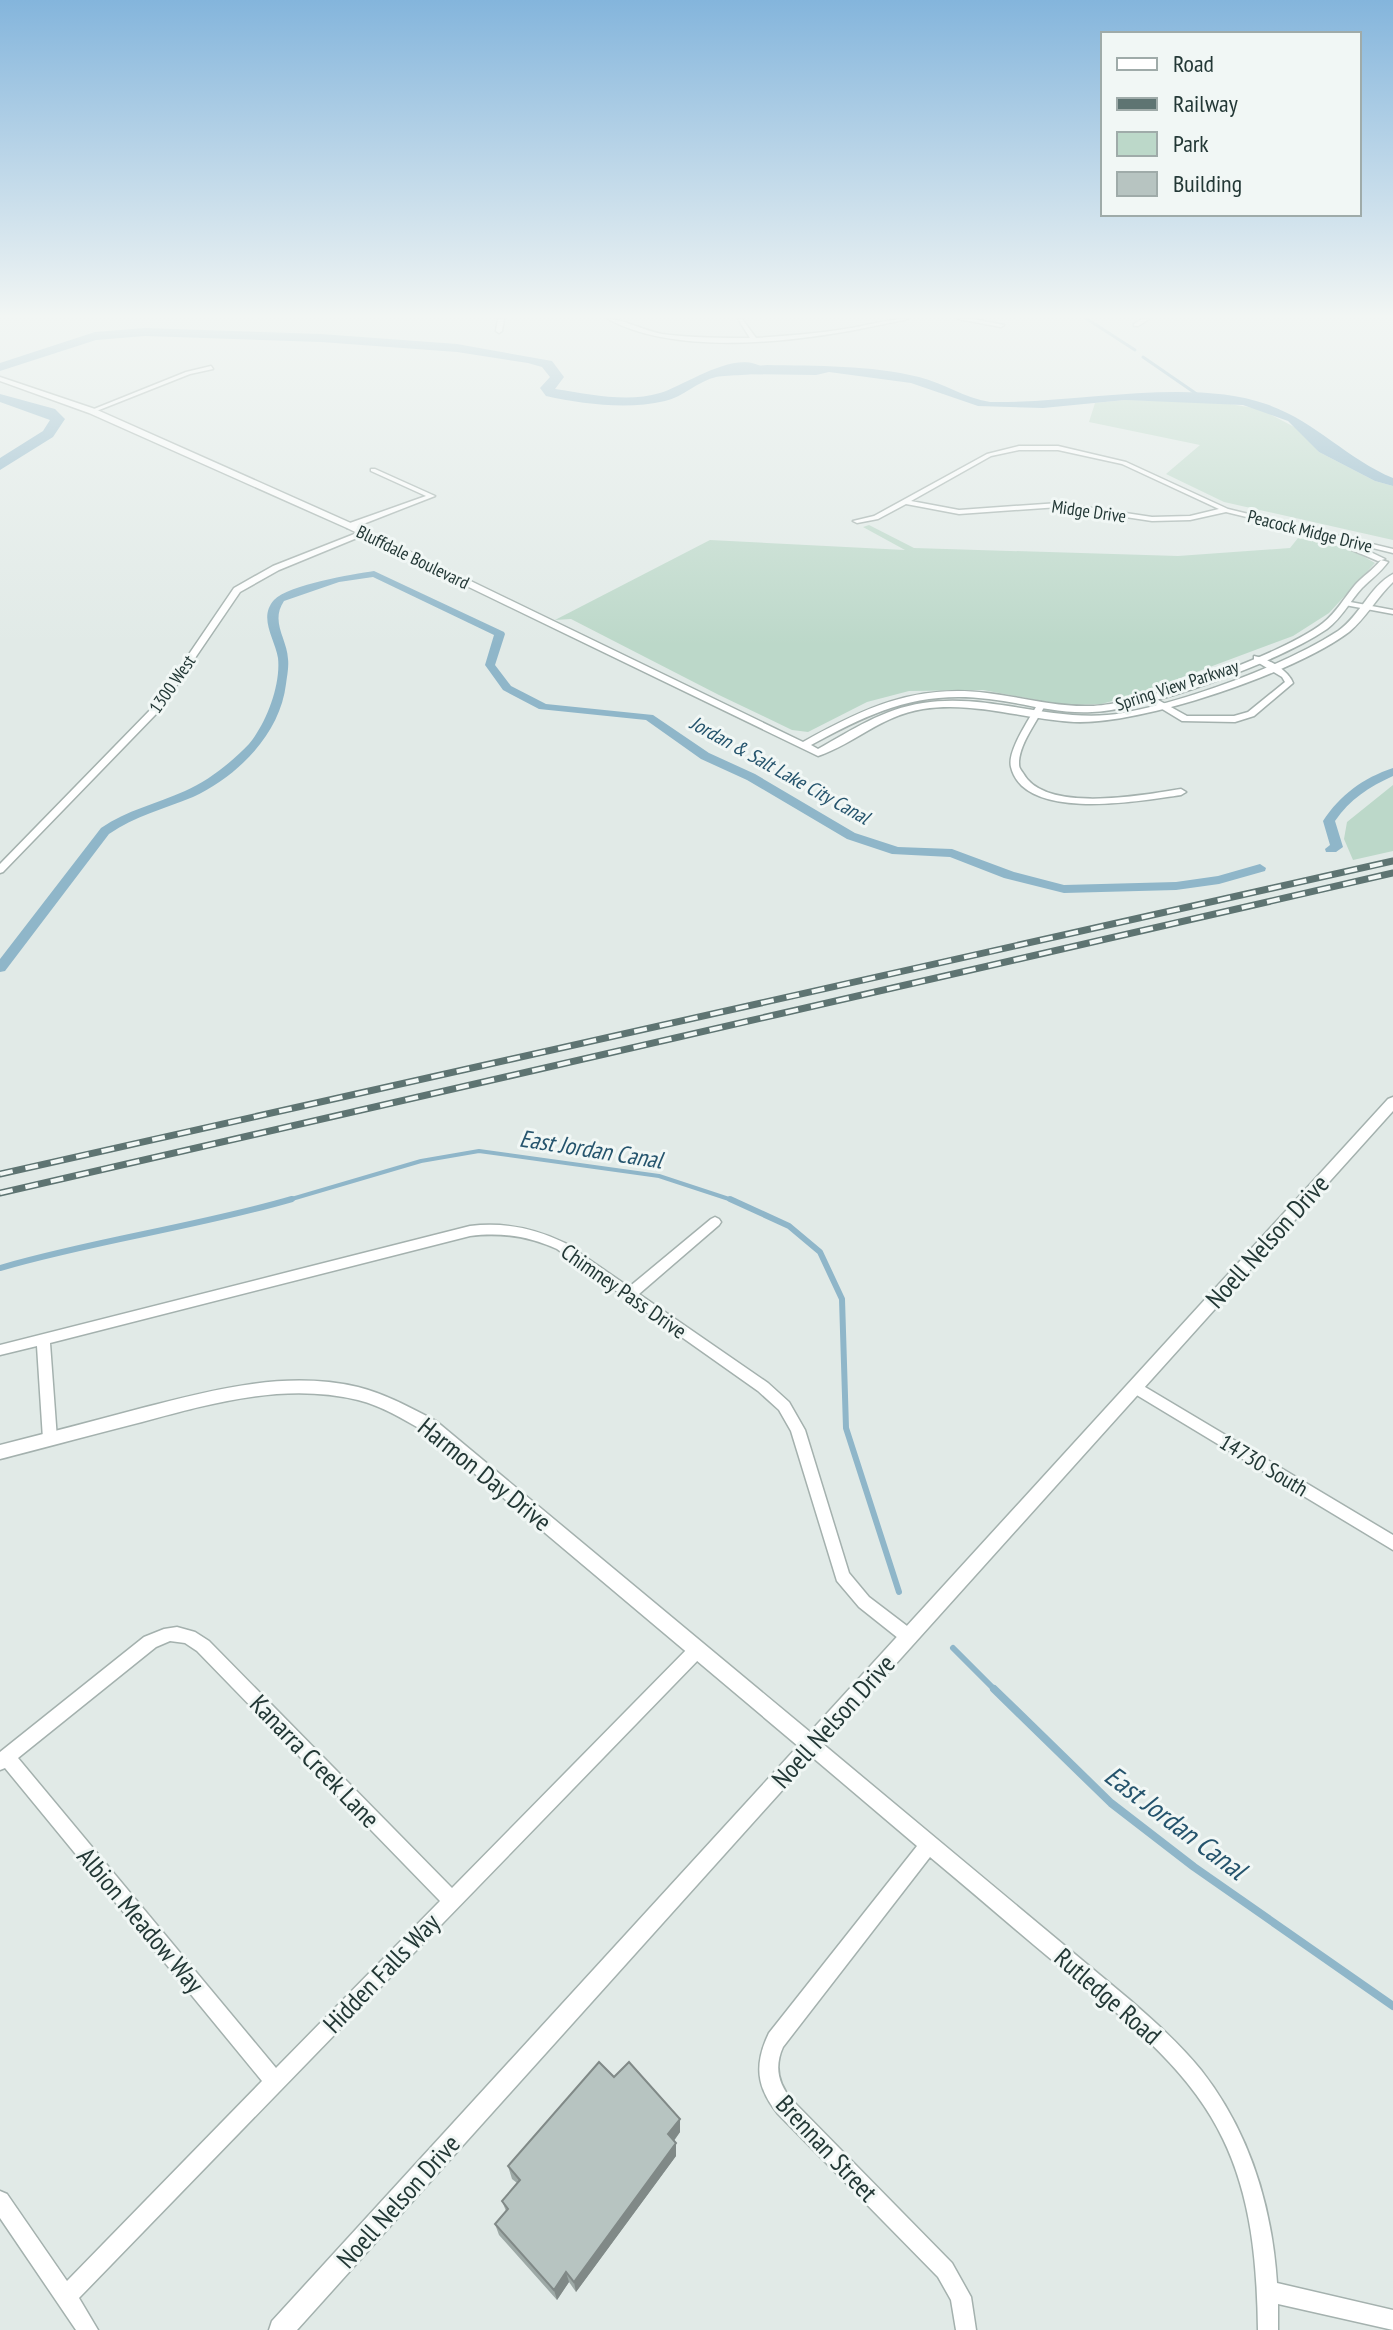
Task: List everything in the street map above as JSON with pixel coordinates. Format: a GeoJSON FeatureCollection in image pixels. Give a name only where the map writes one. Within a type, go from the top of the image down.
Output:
{"type":"FeatureCollection","features":[{"type":"Feature","properties":{"kind":"street","name":"Bluffdale Boulevard"},"geometry":{"type":"LineString","coordinates":[[130,428],[365,533],[818,753]]}},
{"type":"Feature","properties":{"kind":"street","name":"Peacock Midge Drive"},"geometry":{"type":"LineString","coordinates":[[857,521],[876,518],[989,455],[1019,448],[1050,447],[1084,451],[1124,463],[1226,510],[1393,552]]}},
{"type":"Feature","properties":{"kind":"street"},"geometry":{"type":"LineString","coordinates":[[350,526],[432,496],[373,470]]}},
{"type":"Feature","properties":{"kind":"street","name":"Midge Drive"},"geometry":{"type":"LineString","coordinates":[[904,502],[959,512],[1059,505],[1152,519],[1190,518],[1226,510]]}},
{"type":"Feature","properties":{"kind":"street","name":"Peacock Midge Drive"},"geometry":{"type":"LineString","coordinates":[[1226,510],[1236,519],[1343,544],[1386,562]]}},
{"type":"Feature","properties":{"kind":"street","name":"1300 West"},"geometry":{"type":"LineString","coordinates":[[0,870],[156,709],[237,590],[276,568],[365,533]]}},
{"type":"Feature","properties":{"kind":"street","name":"Spring View Parkway"},"geometry":{"type":"LineString","coordinates":[[802,746],[865,711],[906,697],[958,693],[1039,710],[1104,708],[1148,698],[1311,635],[1337,617],[1386,562],[1382,555],[1393,552]]}},
{"type":"Feature","properties":{"kind":"street","name":"Spring View Parkway"},"geometry":{"type":"LineString","coordinates":[[818,753],[880,718],[916,706],[966,703],[1099,719],[1161,706],[1271,667],[1334,638],[1356,621],[1393,577]]}},
{"type":"Feature","properties":{"kind":"street"},"geometry":{"type":"LineString","coordinates":[[1348,603],[1393,612]]}},
{"type":"Feature","properties":{"kind":"street"},"geometry":{"type":"LineString","coordinates":[[1148,698],[1189,720],[1245,717],[1288,685],[1286,676],[1257,658]]}},
{"type":"Feature","properties":{"kind":"street"},"geometry":{"type":"LineString","coordinates":[[1039,710],[1015,760],[1018,774],[1032,787],[1052,796],[1085,802],[1181,792]]}},
{"type":"Feature","properties":{"kind":"street","name":"Noell Nelson Drive"},"geometry":{"type":"LineString","coordinates":[[281,2330],[1390,1107]]}},
{"type":"Feature","properties":{"kind":"street"},"geometry":{"type":"LineString","coordinates":[[630,1294],[715,1222]]}},
{"type":"Feature","properties":{"kind":"street","name":"Chimney Pass Drive"},"geometry":{"type":"LineString","coordinates":[[0,1350],[486,1229],[516,1230],[551,1240],[763,1387],[784,1406],[798,1430],[842,1576],[855,1594],[909,1637]]}},
{"type":"Feature","properties":{"kind":"street"},"geometry":{"type":"LineString","coordinates":[[43,1339],[50,1439]]}},
{"type":"Feature","properties":{"kind":"street","name":"Harmon Day Drive"},"geometry":{"type":"LineString","coordinates":[[0,1452],[209,1397],[268,1386],[315,1386],[371,1397],[430,1426],[811,1745]]}},
{"type":"Feature","properties":{"kind":"street","name":"14730 South"},"geometry":{"type":"LineString","coordinates":[[1135,1387],[1393,1543]]}},
{"type":"Feature","properties":{"kind":"street","name":"Kanarra Creek Lane"},"geometry":{"type":"LineString","coordinates":[[3,1760],[142,1647],[172,1633],[187,1635],[203,1646],[452,1901]]}},
{"type":"Feature","properties":{"kind":"street","name":"Hidden Falls Way"},"geometry":{"type":"LineString","coordinates":[[65,2297],[697,1650]]}},
{"type":"Feature","properties":{"kind":"street","name":"Rutledge Road"},"geometry":{"type":"LineString","coordinates":[[811,1745],[1151,2032],[1198,2082],[1227,2128],[1252,2184],[1266,2250],[1268,2330]]}},
{"type":"Feature","properties":{"kind":"street","name":"Albion Meadow Way"},"geometry":{"type":"LineString","coordinates":[[3,1760],[275,2082]]}},
{"type":"Feature","properties":{"kind":"street","name":"Brennan Street"},"geometry":{"type":"LineString","coordinates":[[929,1845],[776,2040],[769,2057],[769,2079],[785,2107],[945,2270],[961,2297],[966,2330]]}},
{"type":"Feature","properties":{"kind":"street"},"geometry":{"type":"LineString","coordinates":[[0,2201],[88,2330]]}},
{"type":"Feature","properties":{"kind":"street"},"geometry":{"type":"LineString","coordinates":[[1268,2291],[1393,2320]]}},
{"type":"Feature","properties":{"kind":"green space"},"geometry":{"type":"Polygon","coordinates":[[[1117,428],[1296,428],[1319,452],[1375,481],[1393,486],[1393,540],[1224,502],[1166,474],[1200,445],[1117,428]]]}},
{"type":"Feature","properties":{"kind":"green space"},"geometry":{"type":"Polygon","coordinates":[[[869,525],[914,548],[1178,556],[1290,548],[1298,538],[1350,549],[1375,563],[1329,613],[1293,636],[1132,696],[1101,704],[1064,705],[983,690],[909,691],[867,702],[808,732],[792,730],[571,619],[555,620],[710,540],[905,550],[863,527],[869,525]]]}},
{"type":"Feature","properties":{"kind":"green space"},"geometry":{"type":"Polygon","coordinates":[[[1393,785],[1393,851],[1353,860],[1344,839],[1347,822],[1393,785]]]}},
{"type":"Feature","properties":{"kind":"water"},"geometry":{"type":"Polygon","coordinates":[[[1295,428],[1311,428],[1360,461],[1393,478],[1393,486],[1375,481],[1319,452],[1295,428]]]}},
{"type":"Feature","properties":{"kind":"building"},"geometry":{"type":"Polygon","coordinates":[[[599,2062],[614,2077],[629,2062],[680,2119],[668,2134],[676,2143],[574,2282],[566,2272],[554,2290],[495,2224],[508,2209],[502,2201],[520,2180],[508,2166],[599,2062]]]}},
{"type":"Feature","properties":{"kind":"waterway"},"geometry":{"type":"LineString","coordinates":[[0,465],[48,434],[52,428]]}},
{"type":"Feature","properties":{"kind":"waterway","name":"Jordan & Salt Lake City Canal"},"geometry":{"type":"LineString","coordinates":[[0,968],[105,831],[124,818],[191,793],[223,773],[252,747],[269,725],[279,694],[283,658],[273,629],[274,608],[280,599],[337,579],[374,574],[500,634],[490,665],[507,688],[543,707],[649,717],[705,756],[751,777],[851,836],[897,851],[952,853],[1009,875],[1064,889],[1176,886],[1219,880],[1260,868]]}},
{"type":"Feature","properties":{"kind":"waterway","name":"Jordan & Salt Lake City Canal"},"geometry":{"type":"LineString","coordinates":[[1331,849],[1337,847],[1329,821],[1335,812],[1356,791],[1393,772]]}},
{"type":"Feature","properties":{"kind":"waterway","name":"East Jordan Canal"},"geometry":{"type":"LineString","coordinates":[[290,1199],[421,1161],[479,1151],[659,1176],[733,1200]]}},
{"type":"Feature","properties":{"kind":"waterway","name":"East Jordan Canal"},"geometry":{"type":"LineString","coordinates":[[0,1268],[290,1199]]}},
{"type":"Feature","properties":{"kind":"waterway","name":"East Jordan Canal"},"geometry":{"type":"LineString","coordinates":[[285,1201],[290,1199]]}},
{"type":"Feature","properties":{"kind":"waterway","name":"East Jordan Canal"},"geometry":{"type":"LineString","coordinates":[[733,1200],[789,1226],[820,1252],[842,1299],[846,1428],[899,1592]]}},
{"type":"Feature","properties":{"kind":"waterway","name":"East Jordan Canal"},"geometry":{"type":"LineString","coordinates":[[953,1648],[994,1689]]}},
{"type":"Feature","properties":{"kind":"waterway","name":"East Jordan Canal"},"geometry":{"type":"LineString","coordinates":[[994,1689],[1111,1803],[1194,1867],[1393,2006]]}},
{"type":"Feature","properties":{"kind":"railway"},"geometry":{"type":"LineString","coordinates":[[0,1174],[1393,861]]}},
{"type":"Feature","properties":{"kind":"railway"},"geometry":{"type":"LineString","coordinates":[[0,1193],[1393,873]]}}]}
